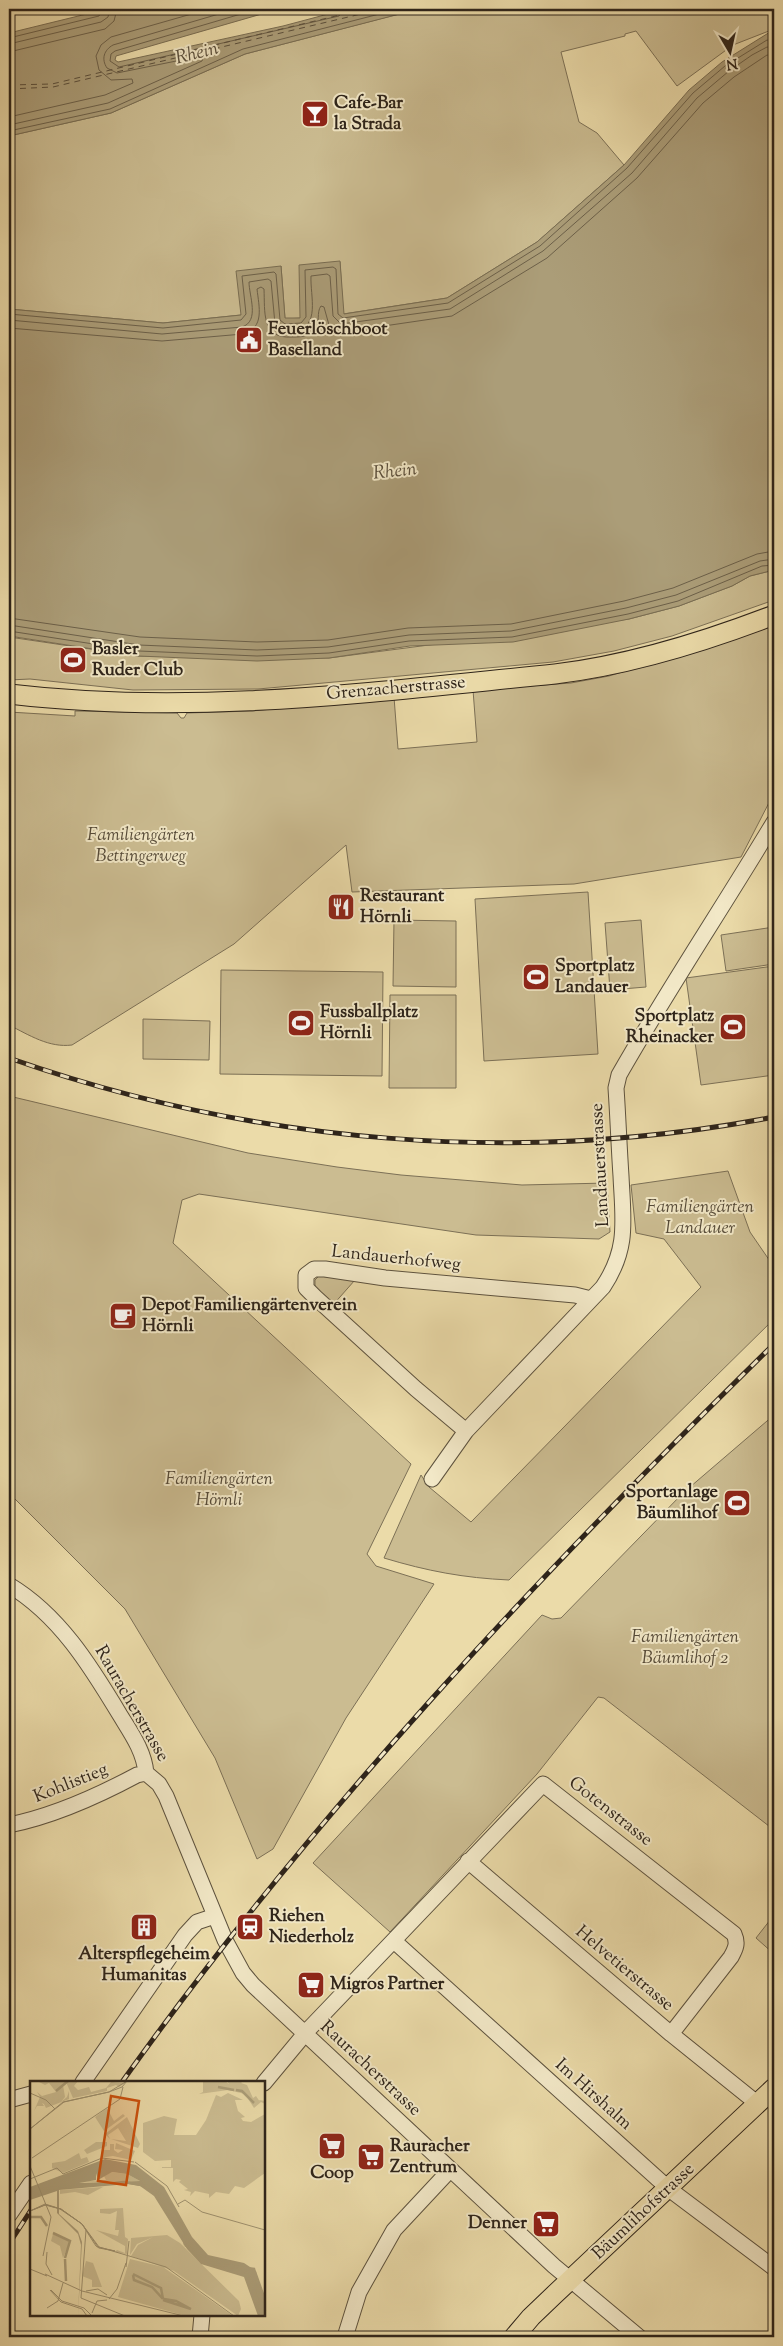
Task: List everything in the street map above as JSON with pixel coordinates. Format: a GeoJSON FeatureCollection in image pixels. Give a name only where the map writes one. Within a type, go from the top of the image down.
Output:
{"type":"FeatureCollection","features":[{"type":"Feature","properties":{"kind":"main road","name":"Grenzacherstrasse"},"geometry":{"type":"LineString","coordinates":[[9,694],[79,701],[182,704],[258,701],[555,674],[604,667],[636,659],[774,615]]}},
{"type":"Feature","properties":{"kind":"main road","name":"Bäumlihofstrasse"},"geometry":{"type":"LineString","coordinates":[[514,2337],[570,2280],[669,2189],[774,2088]]}},
{"type":"Feature","properties":{"kind":"street","name":"Landauerstrasse"},"geometry":{"type":"LineString","coordinates":[[432,1479],[466,1431],[604,1287],[613,1272],[623,1242],[624,1221],[616,1088],[619,1075],[662,999],[710,929],[774,822]]}},
{"type":"Feature","properties":{"kind":"street","name":"Landauerhofweg"},"geometry":{"type":"LineString","coordinates":[[466,1431],[416,1389],[315,1297],[306,1288],[306,1275],[314,1269],[325,1269],[385,1278],[575,1295],[591,1299]]}},
{"type":"Feature","properties":{"kind":"street","name":"Rauracherstrasse"},"geometry":{"type":"LineString","coordinates":[[9,1585],[28,1597],[46,1614],[92,1668],[141,1751],[146,1773],[159,1784],[166,1796],[215,1916],[243,1973],[450,2170],[570,2280],[639,2337]]}},
{"type":"Feature","properties":{"kind":"street","name":"Kohlistieg"},"geometry":{"type":"LineString","coordinates":[[9,1825],[31,1820],[82,1802],[139,1774],[146,1773]]}},
{"type":"Feature","properties":{"kind":"street","name":"Gotenstrasse"},"geometry":{"type":"LineString","coordinates":[[265,2082],[305,2034],[543,1784],[734,1934],[737,1941],[736,1948],[671,2034]]}},
{"type":"Feature","properties":{"kind":"street","name":"Helvetierstrasse"},"geometry":{"type":"LineString","coordinates":[[468,1861],[671,2034],[758,2104]]}},
{"type":"Feature","properties":{"kind":"street"},"geometry":{"type":"LineString","coordinates":[[83,2081],[185,1935],[197,1922],[215,1916]]}},
{"type":"Feature","properties":{"kind":"street","name":"Im Hirshalm"},"geometry":{"type":"LineString","coordinates":[[394,1941],[669,2189],[774,2268]]}},
{"type":"Feature","properties":{"kind":"street"},"geometry":{"type":"LineString","coordinates":[[9,2100],[30,2094]]}},
{"type":"Feature","properties":{"kind":"street"},"geometry":{"type":"LineString","coordinates":[[345,2337],[359,2292],[394,2230],[450,2170]]}},
{"type":"Feature","properties":{"kind":"street"},"geometry":{"type":"LineString","coordinates":[[9,2215],[30,2184]]}},
{"type":"Feature","properties":{"kind":"street"},"geometry":{"type":"LineString","coordinates":[[200,2337],[202,2316]]}},
{"type":"Feature","properties":{"kind":"green space"},"geometry":{"type":"Polygon","coordinates":[[[418,9],[774,9],[774,29],[733,45],[677,86],[636,31],[625,34],[625,36],[561,52],[579,122],[597,133],[624,165],[537,242],[447,298],[343,314],[340,262],[301,318],[285,319],[281,266],[241,315],[163,323],[9,309],[9,136],[111,113],[245,54],[418,9]]]}},
{"type":"Feature","properties":{"kind":"green space"},"geometry":{"type":"Polygon","coordinates":[[[774,570],[774,600],[672,636],[614,651],[553,662],[258,689],[133,690],[30,679],[9,680],[9,637],[138,656],[329,658],[629,619],[679,606],[732,586],[750,576],[774,570]]]}},
{"type":"Feature","properties":{"kind":"green space","name":"Familiengärten Bettingerweg"},"geometry":{"type":"Polygon","coordinates":[[[774,626],[774,793],[741,857],[574,884],[352,892],[346,845],[234,944],[72,1045],[47,1043],[9,1025],[9,712],[75,716],[75,711],[177,713],[181,718],[184,718],[187,713],[252,711],[394,697],[398,749],[477,742],[473,690],[571,683],[609,676],[774,626]]]}},
{"type":"Feature","properties":{"kind":"green space","name":"Sportplatz Landauer"},"geometry":{"type":"Polygon","coordinates":[[[588,892],[598,1054],[484,1061],[475,899],[588,892]]]}},
{"type":"Feature","properties":{"kind":"green space"},"geometry":{"type":"Polygon","coordinates":[[[394,920],[456,921],[456,987],[393,986],[394,920]]]}},
{"type":"Feature","properties":{"kind":"green space"},"geometry":{"type":"Polygon","coordinates":[[[641,920],[646,987],[610,990],[605,923],[641,920]]]}},
{"type":"Feature","properties":{"kind":"green space"},"geometry":{"type":"Polygon","coordinates":[[[774,927],[774,964],[726,971],[721,935],[774,927]]]}},
{"type":"Feature","properties":{"kind":"green space","name":"Sportplatz Rheinacker"},"geometry":{"type":"Polygon","coordinates":[[[774,966],[774,1075],[701,1085],[686,978],[774,966]]]}},
{"type":"Feature","properties":{"kind":"green space","name":"Fussballplatz Hörnli"},"geometry":{"type":"Polygon","coordinates":[[[221,970],[383,972],[382,1076],[220,1074],[221,970]]]}},
{"type":"Feature","properties":{"kind":"green space"},"geometry":{"type":"Polygon","coordinates":[[[390,995],[456,995],[456,1088],[389,1088],[390,995]]]}},
{"type":"Feature","properties":{"kind":"green space"},"geometry":{"type":"Polygon","coordinates":[[[143,1019],[210,1021],[209,1060],[143,1059],[143,1019]]]}},
{"type":"Feature","properties":{"kind":"green space","name":"Familiengärten Hörnli"},"geometry":{"type":"Polygon","coordinates":[[[9,1096],[248,1153],[337,1167],[401,1175],[522,1185],[607,1183],[610,1232],[599,1239],[476,1235],[199,1194],[182,1200],[173,1243],[411,1464],[367,1554],[376,1566],[434,1584],[346,1718],[273,1849],[257,1859],[215,1758],[125,1609],[9,1493],[9,1406],[12,1404],[9,1398],[9,1096]]]}},
{"type":"Feature","properties":{"kind":"green space","name":"Familiengärten Landauer"},"geometry":{"type":"Polygon","coordinates":[[[728,1171],[750,1232],[774,1267],[774,1319],[509,1580],[477,1578],[446,1573],[384,1558],[421,1475],[429,1487],[471,1522],[701,1287],[664,1239],[636,1233],[631,1185],[728,1171]]]}},
{"type":"Feature","properties":{"kind":"green space"},"geometry":{"type":"Polygon","coordinates":[[[319,1276],[355,1280],[332,1306],[315,1290],[315,1280],[319,1276]]]}},
{"type":"Feature","properties":{"kind":"green space","name":"Familiengärten Bäumlihof 2"},"geometry":{"type":"Polygon","coordinates":[[[774,1415],[774,1830],[604,1698],[598,1697],[537,1774],[390,1932],[313,1863],[542,1615],[552,1619],[561,1618],[683,1493],[774,1415]]]}},
{"type":"Feature","properties":{"kind":"green space"},"geometry":{"type":"Polygon","coordinates":[[[774,1915],[774,1954],[756,1938],[774,1915]]]}},
{"type":"Feature","properties":{"kind":"water","name":"Rhein"},"geometry":{"type":"Polygon","coordinates":[[[107,9],[279,9],[116,56],[115,60],[118,62],[283,26],[347,9],[419,9],[245,54],[111,113],[9,136],[9,33],[107,9]]]}},
{"type":"Feature","properties":{"kind":"water","name":"Rhein"},"geometry":{"type":"Polygon","coordinates":[[[770,32],[774,41],[774,570],[750,576],[732,586],[679,606],[629,619],[513,642],[410,646],[329,658],[257,661],[138,656],[9,636],[9,309],[163,323],[241,315],[236,271],[281,266],[285,318],[300,318],[299,265],[340,261],[344,314],[447,298],[537,242],[624,165],[689,90],[722,62],[770,32]]]}},
{"type":"Feature","properties":{"kind":"ferry route"},"geometry":{"type":"LineString","coordinates":[[9,85],[52,84],[365,9]]}},
{"type":"Feature","properties":{"kind":"ferry route"},"geometry":{"type":"LineString","coordinates":[[9,89],[53,87],[382,9]]}},
{"type":"Feature","properties":{"kind":"railway"},"geometry":{"type":"LineString","coordinates":[[9,1058],[102,1087],[196,1110],[291,1127],[388,1138],[484,1143],[581,1141],[678,1132],[774,1117]]}},
{"type":"Feature","properties":{"kind":"railway"},"geometry":{"type":"LineString","coordinates":[[123,2081],[195,1983],[272,1886],[351,1791],[432,1699],[600,1519],[774,1344]]}},
{"type":"Feature","properties":{"kind":"railway"},"geometry":{"type":"LineString","coordinates":[[9,2244],[30,2212]]}},
{"type":"Feature","properties":{"kind":"place","name":"Cafe-Bar la Strada"},"geometry":{"type":"Point","coordinates":[315,114]}},
{"type":"Feature","properties":{"kind":"place","name":"Feuerlöschboot Baselland"},"geometry":{"type":"Point","coordinates":[249,340]}},
{"type":"Feature","properties":{"kind":"place","name":"Basler Ruder Club"},"geometry":{"type":"Point","coordinates":[73,660]}},
{"type":"Feature","properties":{"kind":"place","name":"Restaurant Hörnli"},"geometry":{"type":"Point","coordinates":[341,907]}},
{"type":"Feature","properties":{"kind":"place","name":"Sportplatz Landauer"},"geometry":{"type":"Point","coordinates":[536,977]}},
{"type":"Feature","properties":{"kind":"place","name":"Fussballplatz Hörnli"},"geometry":{"type":"Point","coordinates":[301,1023]}},
{"type":"Feature","properties":{"kind":"place","name":"Sportplatz Rheinacker"},"geometry":{"type":"Point","coordinates":[733,1027]}},
{"type":"Feature","properties":{"kind":"place","name":"Depot Familiengärtenverein Hörnli"},"geometry":{"type":"Point","coordinates":[123,1316]}},
{"type":"Feature","properties":{"kind":"place","name":"Sportanlage Bäumlihof"},"geometry":{"type":"Point","coordinates":[737,1503]}},
{"type":"Feature","properties":{"kind":"place","name":"Alterspflegeheim Humanitas"},"geometry":{"type":"Point","coordinates":[144,1927]}},
{"type":"Feature","properties":{"kind":"place","name":"Riehen Niederholz"},"geometry":{"type":"Point","coordinates":[250,1927]}},
{"type":"Feature","properties":{"kind":"place","name":"Migros Partner"},"geometry":{"type":"Point","coordinates":[311,1985]}},
{"type":"Feature","properties":{"kind":"place","name":"Coop"},"geometry":{"type":"Point","coordinates":[332,2146]}},
{"type":"Feature","properties":{"kind":"place","name":"Rauracher Zentrum"},"geometry":{"type":"Point","coordinates":[371,2157]}},
{"type":"Feature","properties":{"kind":"place","name":"Denner"},"geometry":{"type":"Point","coordinates":[546,2224]}}]}
